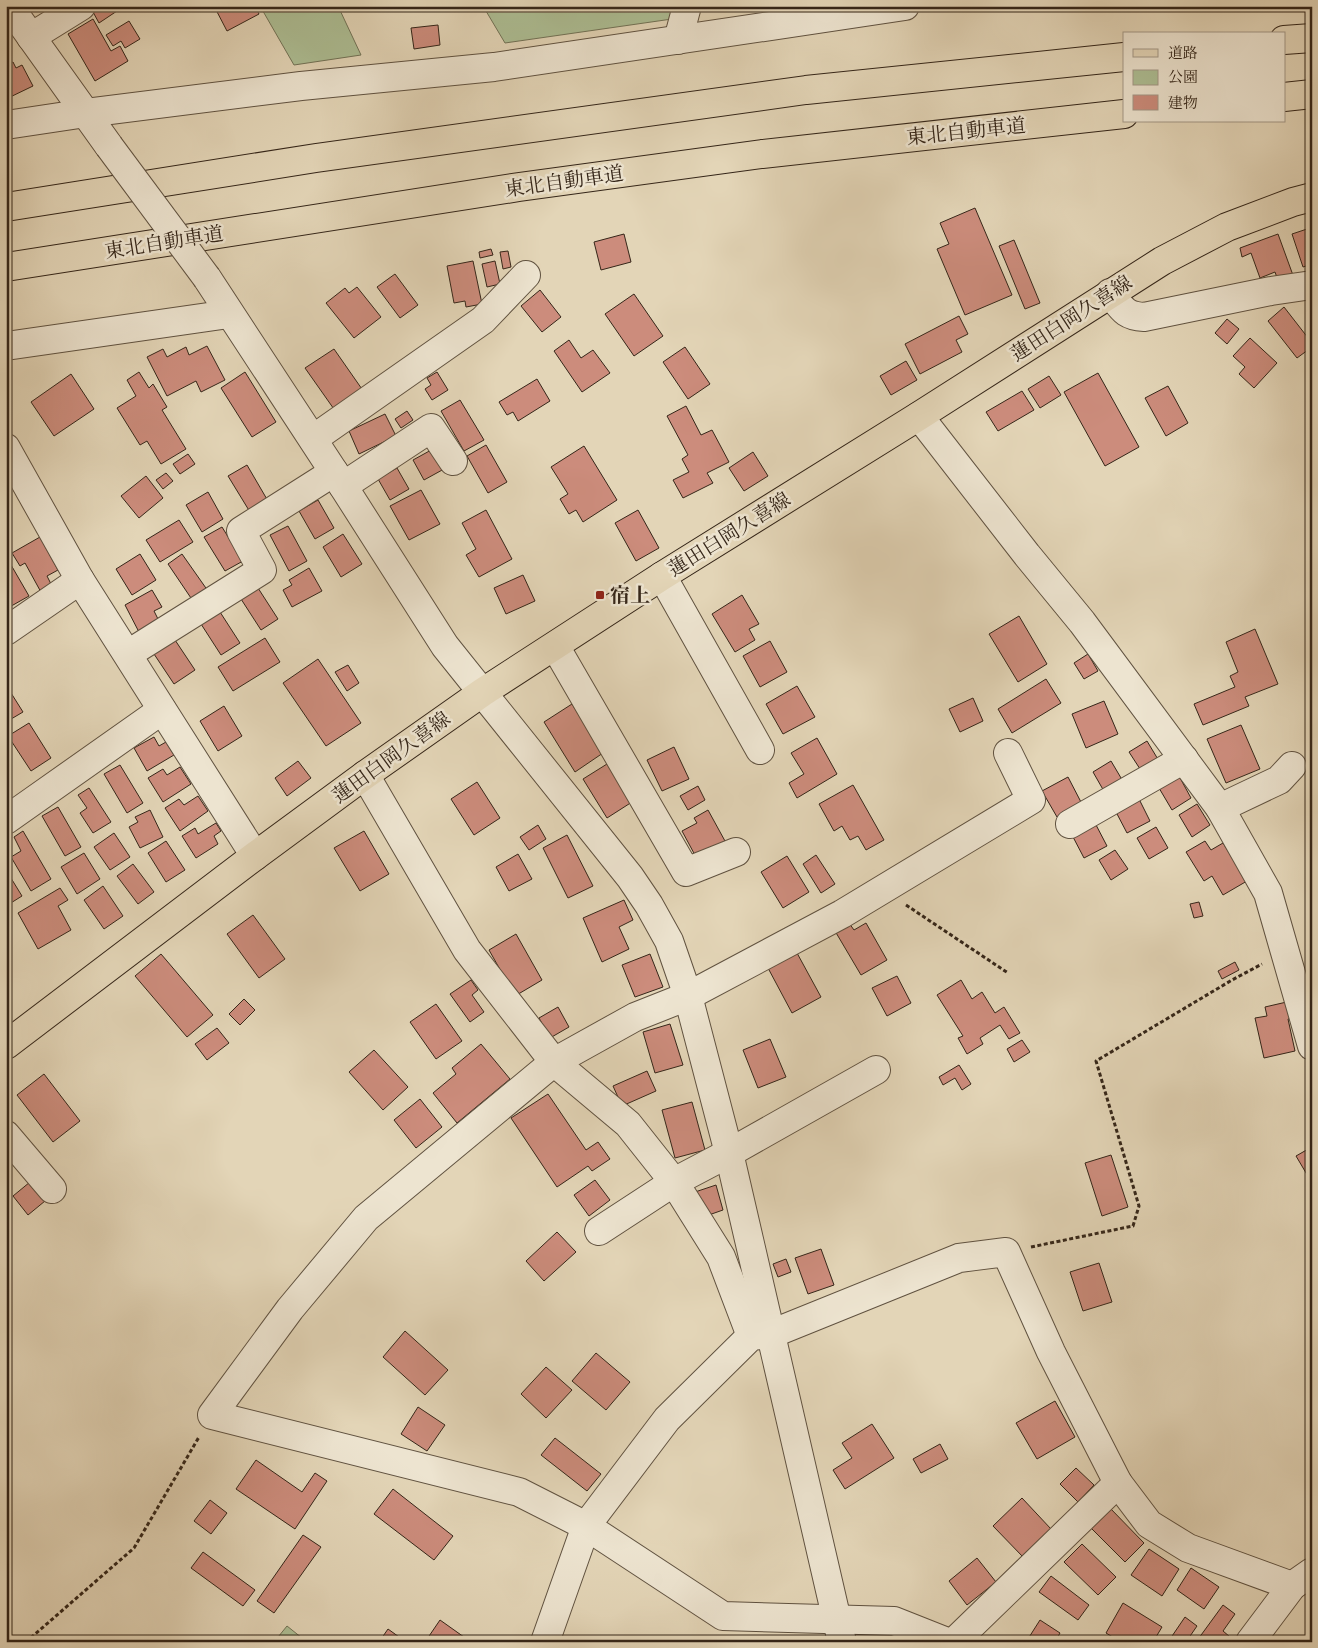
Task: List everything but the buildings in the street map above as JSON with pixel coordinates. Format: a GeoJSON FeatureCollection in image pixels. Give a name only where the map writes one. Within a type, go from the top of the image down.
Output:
{"type":"FeatureCollection","features":[{"type":"Feature","properties":{"kind":"main road"},"geometry":{"type":"LineString","coordinates":[[1286,40],[1312,38]]}},
{"type":"Feature","properties":{"kind":"main road"},"geometry":{"type":"LineString","coordinates":[[6,207],[316,158],[806,90],[1123,57]]}},
{"type":"Feature","properties":{"kind":"main road"},"geometry":{"type":"LineString","coordinates":[[1286,97],[1312,94]]}},
{"type":"Feature","properties":{"kind":"main road","name":"東北自動車道"},"geometry":{"type":"LineString","coordinates":[[6,267],[529,185],[762,154],[1123,114]]}},
{"type":"Feature","properties":{"kind":"main road","name":"蓮田白岡久喜線"},"geometry":{"type":"LineString","coordinates":[[6,1045],[255,856],[365,775],[483,692],[662,576],[919,416],[1162,261],[1227,227],[1292,202],[1312,197]]}},
{"type":"Feature","properties":{"kind":"street"},"geometry":{"type":"LineString","coordinates":[[9,6],[109,146],[207,278],[313,439],[445,646],[630,877],[645,898],[669,941],[688,996],[730,1153],[761,1335],[839,1630]]}},
{"type":"Feature","properties":{"kind":"street"},"geometry":{"type":"LineString","coordinates":[[31,37],[81,6]]}},
{"type":"Feature","properties":{"kind":"street"},"geometry":{"type":"LineString","coordinates":[[678,40],[687,6]]}},
{"type":"Feature","properties":{"kind":"street"},"geometry":{"type":"LineString","coordinates":[[6,126],[86,113],[301,86],[494,66],[905,6]]}},
{"type":"Feature","properties":{"kind":"street"},"geometry":{"type":"LineString","coordinates":[[313,439],[483,320],[526,274]]}},
{"type":"Feature","properties":{"kind":"street"},"geometry":{"type":"LineString","coordinates":[[1110,293],[1123,310],[1132,316],[1144,317],[1270,291],[1312,285]]}},
{"type":"Feature","properties":{"kind":"street"},"geometry":{"type":"LineString","coordinates":[[6,346],[229,314]]}},
{"type":"Feature","properties":{"kind":"street"},"geometry":{"type":"LineString","coordinates":[[919,416],[1027,555],[1082,622],[1220,808],[1268,893],[1312,1046]]}},
{"type":"Feature","properties":{"kind":"street"},"geometry":{"type":"LineString","coordinates":[[128,654],[262,570],[241,531],[431,428],[453,461]]}},
{"type":"Feature","properties":{"kind":"street"},"geometry":{"type":"LineString","coordinates":[[6,448],[80,580],[255,856]]}},
{"type":"Feature","properties":{"kind":"street"},"geometry":{"type":"LineString","coordinates":[[662,576],[760,750]]}},
{"type":"Feature","properties":{"kind":"street"},"geometry":{"type":"LineString","coordinates":[[6,631],[80,580]]}},
{"type":"Feature","properties":{"kind":"street"},"geometry":{"type":"LineString","coordinates":[[555,646],[686,872],[736,852]]}},
{"type":"Feature","properties":{"kind":"street"},"geometry":{"type":"LineString","coordinates":[[6,820],[162,710]]}},
{"type":"Feature","properties":{"kind":"street"},"geometry":{"type":"LineString","coordinates":[[947,1642],[894,1621],[839,1630],[723,1616],[586,1526],[519,1492],[212,1415],[290,1309],[366,1218],[554,1062],[634,1017],[688,996],[842,914],[1031,800],[1008,753]]}},
{"type":"Feature","properties":{"kind":"street"},"geometry":{"type":"LineString","coordinates":[[1070,824],[1184,759]]}},
{"type":"Feature","properties":{"kind":"street"},"geometry":{"type":"LineString","coordinates":[[1220,808],[1279,780],[1292,766]]}},
{"type":"Feature","properties":{"kind":"street"},"geometry":{"type":"LineString","coordinates":[[365,775],[467,950],[554,1062],[628,1124],[674,1182],[721,1257],[761,1335]]}},
{"type":"Feature","properties":{"kind":"street"},"geometry":{"type":"LineString","coordinates":[[599,1231],[674,1182],[730,1153],[876,1070]]}},
{"type":"Feature","properties":{"kind":"street"},"geometry":{"type":"LineString","coordinates":[[6,1135],[52,1189]]}},
{"type":"Feature","properties":{"kind":"street"},"geometry":{"type":"LineString","coordinates":[[545,1642],[586,1526],[667,1419],[761,1335],[958,1258],[1006,1252],[1051,1352],[1118,1483],[1149,1524],[1188,1548],[1302,1579],[1250,1642]]}},
{"type":"Feature","properties":{"kind":"street"},"geometry":{"type":"LineString","coordinates":[[954,1642],[1118,1483]]}},
{"type":"Feature","properties":{"kind":"path"},"geometry":{"type":"LineString","coordinates":[[882,890],[1008,973]]}},
{"type":"Feature","properties":{"kind":"path"},"geometry":{"type":"LineString","coordinates":[[1006,1252],[1133,1226],[1139,1206],[1096,1062],[1232,980],[1285,952]]}},
{"type":"Feature","properties":{"kind":"path"},"geometry":{"type":"LineString","coordinates":[[26,1642],[134,1548],[212,1415]]}},
{"type":"Feature","properties":{"kind":"green space"},"geometry":{"type":"Polygon","coordinates":[[[260,6],[338,6],[361,55],[294,65],[260,6]]]}},
{"type":"Feature","properties":{"kind":"green space"},"geometry":{"type":"Polygon","coordinates":[[[483,6],[675,6],[672,19],[505,43],[483,6]]]}},
{"type":"Feature","properties":{"kind":"green space"},"geometry":{"type":"Polygon","coordinates":[[[287,1626],[307,1642],[274,1642],[287,1626]]]}},
{"type":"Feature","properties":{"kind":"place","name":"宿上"},"geometry":{"type":"Point","coordinates":[600,595]}}]}
